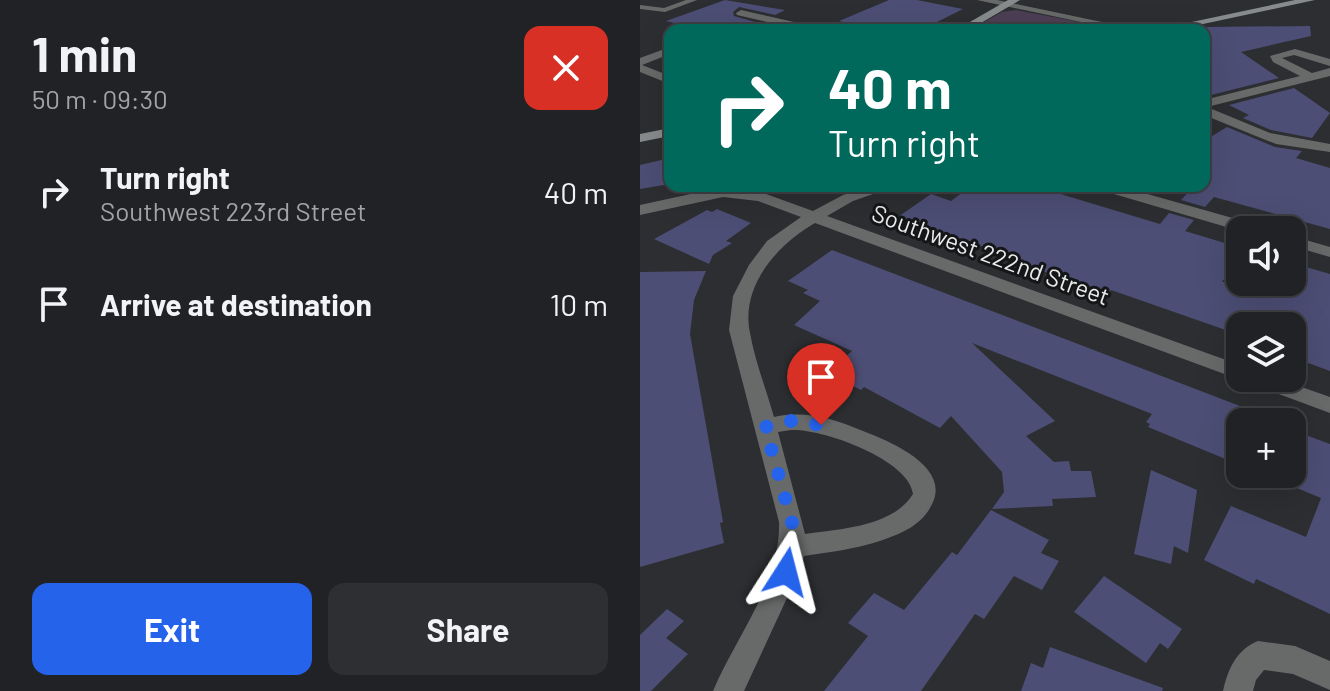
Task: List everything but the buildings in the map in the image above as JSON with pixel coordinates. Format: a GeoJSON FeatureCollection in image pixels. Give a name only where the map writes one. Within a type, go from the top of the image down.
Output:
{"type":"FeatureCollection","features":[{"type":"Feature","properties":{"kind":"street"},"geometry":{"type":"LineString","coordinates":[[982,0],[1011,2],[1108,24]]}},
{"type":"Feature","properties":{"kind":"street"},"geometry":{"type":"LineString","coordinates":[[1189,24],[1310,0]]}},
{"type":"Feature","properties":{"kind":"street"},"geometry":{"type":"LineString","coordinates":[[972,24],[1011,2]]}},
{"type":"Feature","properties":{"kind":"street"},"geometry":{"type":"LineString","coordinates":[[741,13],[790,24]]}},
{"type":"Feature","properties":{"kind":"street"},"geometry":{"type":"LineString","coordinates":[[1309,76],[1277,60],[1276,56],[1295,52],[1330,63]]}},
{"type":"Feature","properties":{"kind":"street"},"geometry":{"type":"LineString","coordinates":[[640,65],[664,53]]}},
{"type":"Feature","properties":{"kind":"street"},"geometry":{"type":"LineString","coordinates":[[640,65],[664,77]]}},
{"type":"Feature","properties":{"kind":"street"},"geometry":{"type":"LineString","coordinates":[[1210,102],[1330,72]]}},
{"type":"Feature","properties":{"kind":"street"},"geometry":{"type":"LineString","coordinates":[[1210,113],[1262,135],[1330,148]]}},
{"type":"Feature","properties":{"kind":"street"},"geometry":{"type":"LineString","coordinates":[[640,138],[664,133]]}},
{"type":"Feature","properties":{"kind":"street","name":"Southwest 222nd Street"},"geometry":{"type":"LineString","coordinates":[[640,210],[723,192],[761,197],[1226,368]]}},
{"type":"Feature","properties":{"kind":"street"},"geometry":{"type":"LineString","coordinates":[[728,691],[786,572],[793,546],[792,522],[739,330],[742,296],[748,279],[773,245],[812,216],[868,192]]}},
{"type":"Feature","properties":{"kind":"street"},"geometry":{"type":"LineString","coordinates":[[1123,192],[1226,222]]}},
{"type":"Feature","properties":{"kind":"street"},"geometry":{"type":"LineString","coordinates":[[1306,245],[1330,252]]}},
{"type":"Feature","properties":{"kind":"street"},"geometry":{"type":"LineString","coordinates":[[1293,392],[1330,405]]}},
{"type":"Feature","properties":{"kind":"street"},"geometry":{"type":"LineString","coordinates":[[765,427],[806,421],[840,430],[914,470],[925,485],[925,495],[920,503],[898,524],[834,541],[793,546]]}},
{"type":"Feature","properties":{"kind":"street"},"geometry":{"type":"LineString","coordinates":[[1238,691],[1242,673],[1258,655],[1295,660],[1330,676]]}},
{"type":"Feature","properties":{"kind":"lane"},"geometry":{"type":"LineString","coordinates":[[640,7],[665,10],[693,0]]}},
{"type":"Feature","properties":{"kind":"shaded area"},"geometry":{"type":"Polygon","coordinates":[[[1016,10],[1090,24],[981,24],[1002,12],[1016,10]]]}},
{"type":"Feature","properties":{"kind":"route"},"geometry":{"type":"LineString","coordinates":[[786,572],[793,546],[792,522],[765,427],[791,421],[821,425]]}}]}
